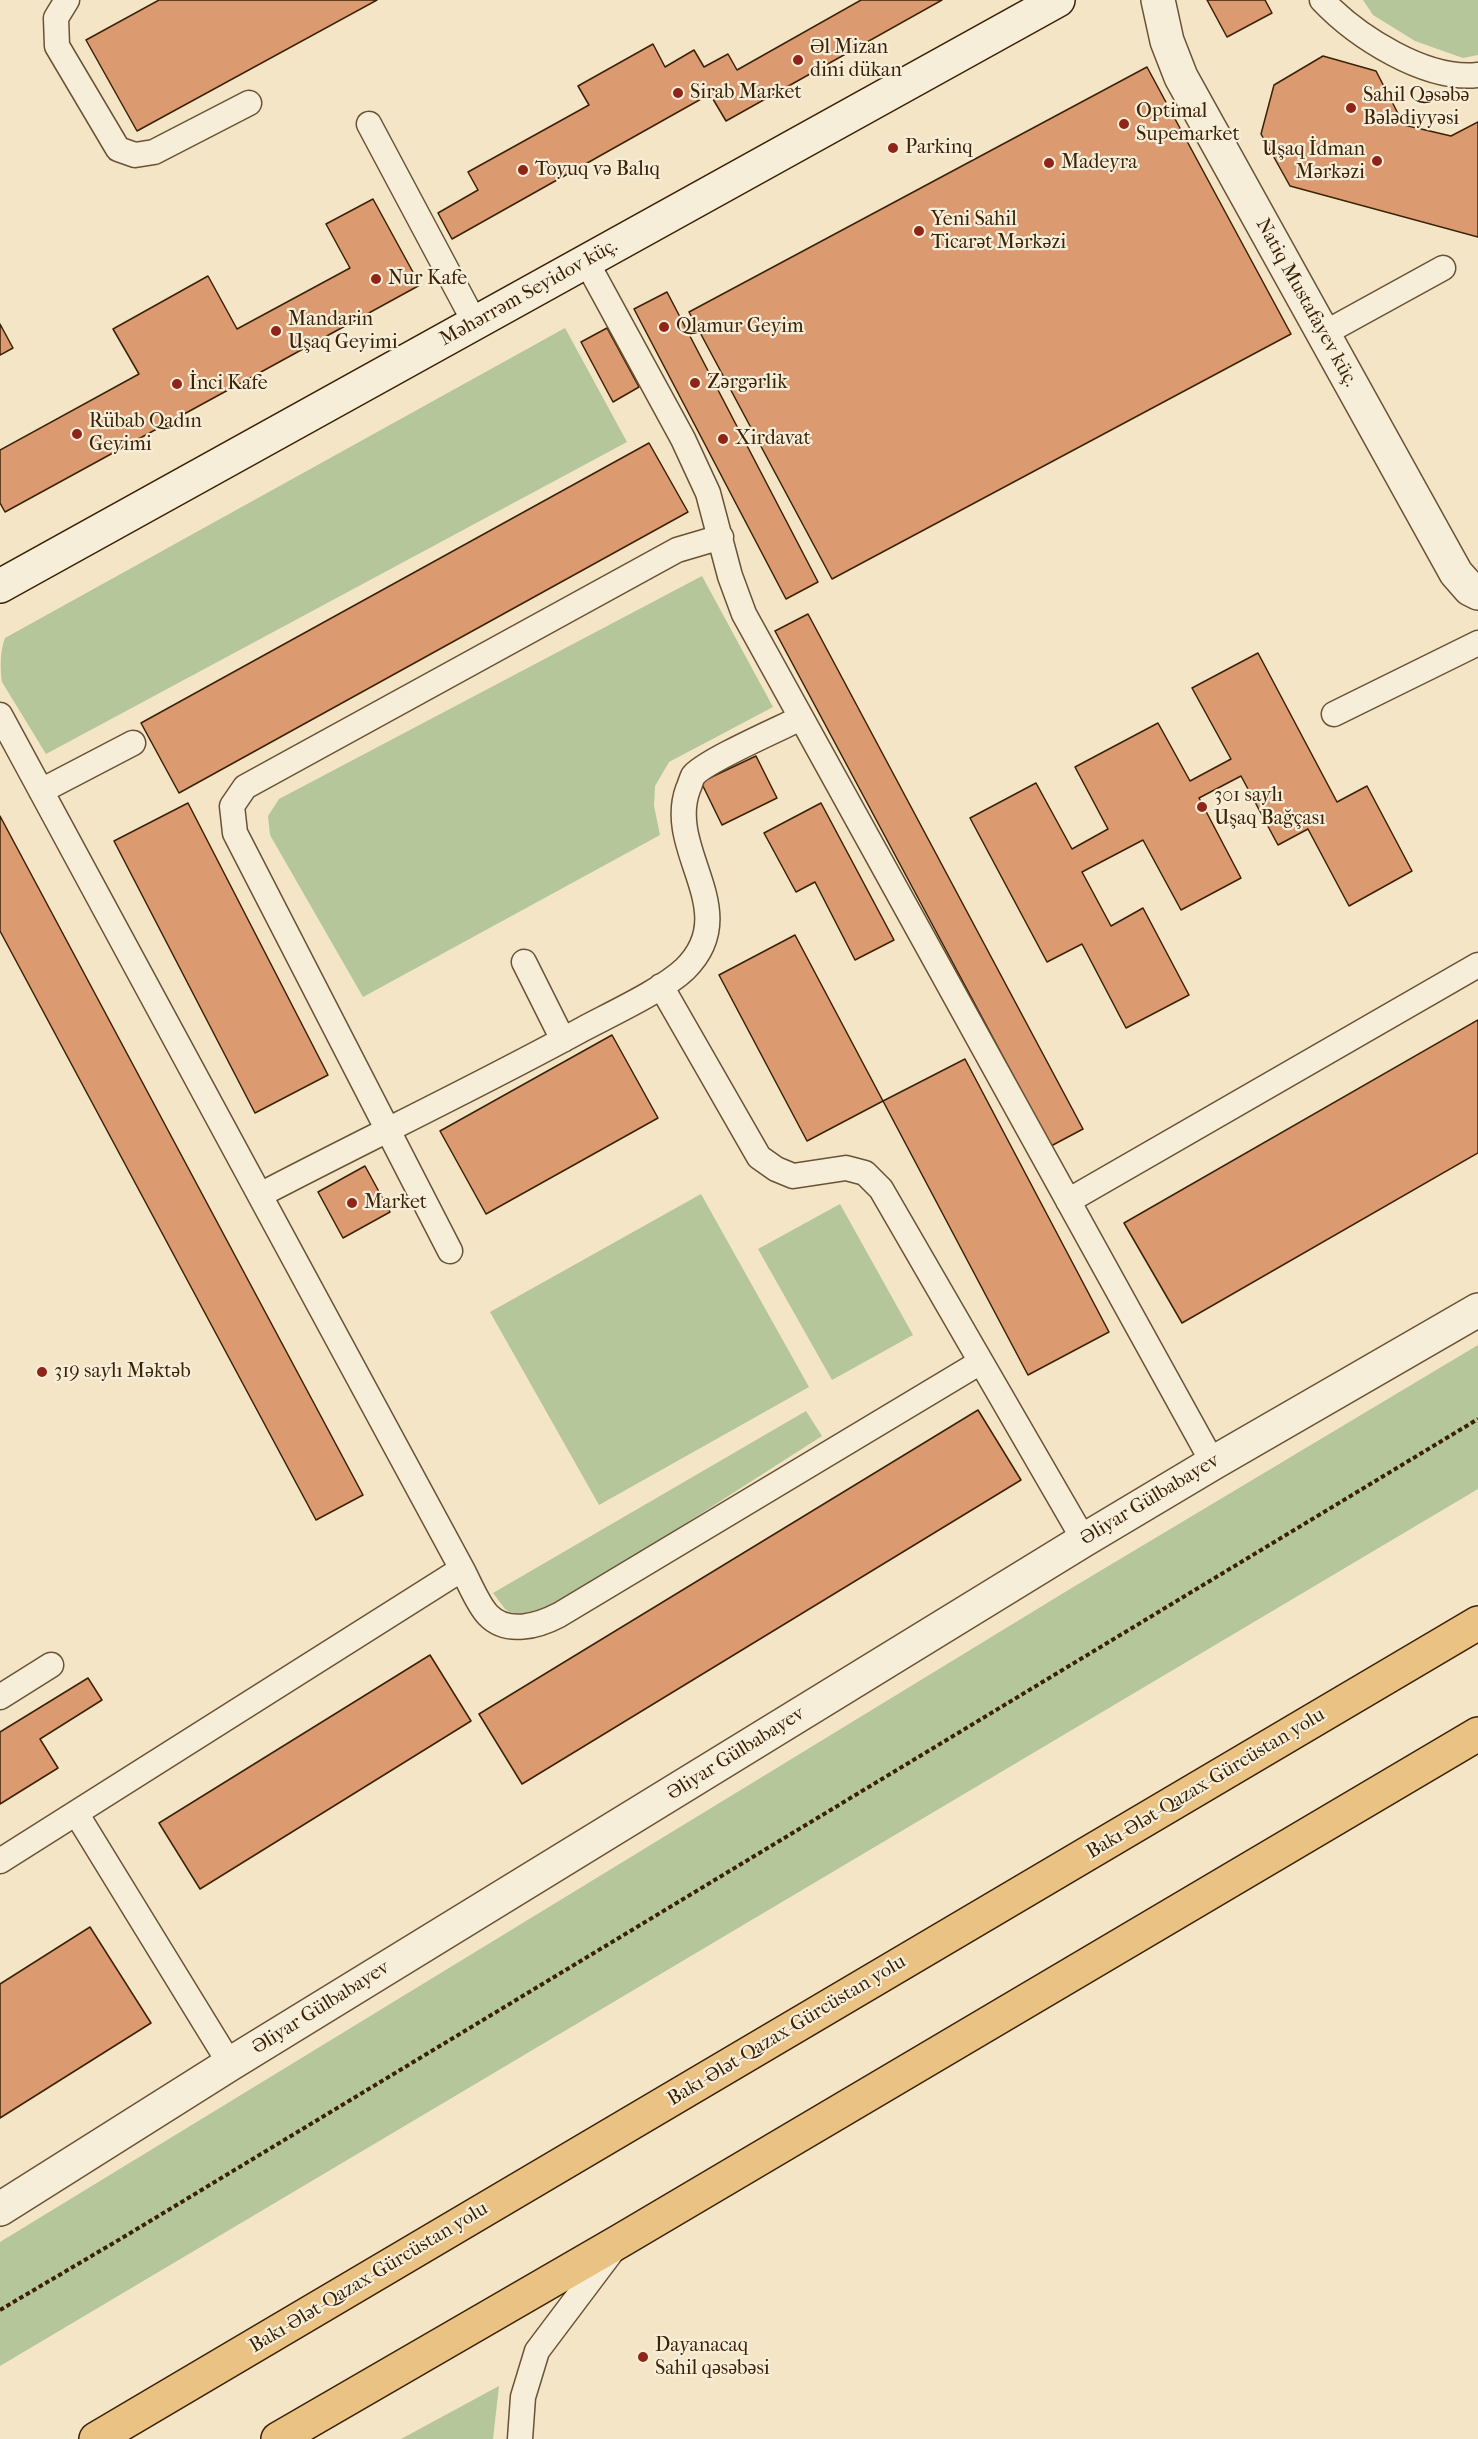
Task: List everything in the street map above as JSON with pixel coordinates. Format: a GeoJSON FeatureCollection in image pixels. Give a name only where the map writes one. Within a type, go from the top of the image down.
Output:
{"type":"FeatureCollection","features":[{"type":"Feature","properties":{"kind":"highway","name":"Bakı-Ələt-Qazax-Gürcüstan yolu"},"geometry":{"type":"LineString","coordinates":[[96,2439],[1478,1623]]}},
{"type":"Feature","properties":{"kind":"highway"},"geometry":{"type":"LineString","coordinates":[[278,2439],[620,2241],[1478,1734]]}},
{"type":"Feature","properties":{"kind":"street","name":"Məhərrəm Seyidov küç."},"geometry":{"type":"LineString","coordinates":[[0,586],[1058,0]]}},
{"type":"Feature","properties":{"kind":"street","name":"Natiq Mustafayev küç."},"geometry":{"type":"LineString","coordinates":[[1158,0],[1167,41],[1181,77],[1456,573],[1470,589],[1478,593]]}},
{"type":"Feature","properties":{"kind":"street","name":"Əliyar Gülbabayev"},"geometry":{"type":"LineString","coordinates":[[0,2209],[230,2064],[1084,1540],[1478,1310]]}},
{"type":"Feature","properties":{"kind":"lane"},"geometry":{"type":"LineString","coordinates":[[67,0],[56,18],[57,46],[118,149],[135,155],[154,152],[249,103]]}},
{"type":"Feature","properties":{"kind":"lane"},"geometry":{"type":"LineString","coordinates":[[1322,0],[1334,12],[1378,45],[1409,62],[1460,77],[1478,75]]}},
{"type":"Feature","properties":{"kind":"lane"},"geometry":{"type":"LineString","coordinates":[[369,124],[475,323]]}},
{"type":"Feature","properties":{"kind":"lane"},"geometry":{"type":"LineString","coordinates":[[586,261],[683,439],[708,493],[730,576],[744,614],[1213,1463]]}},
{"type":"Feature","properties":{"kind":"lane"},"geometry":{"type":"LineString","coordinates":[[1323,334],[1443,268]]}},
{"type":"Feature","properties":{"kind":"lane"},"geometry":{"type":"LineString","coordinates":[[450,1251],[235,833],[232,806],[245,787],[677,550],[721,537]]}},
{"type":"Feature","properties":{"kind":"lane"},"geometry":{"type":"LineString","coordinates":[[1334,714],[1478,643]]}},
{"type":"Feature","properties":{"kind":"lane"},"geometry":{"type":"LineString","coordinates":[[0,716],[488,1615],[505,1626],[538,1625],[559,1616],[980,1364]]}},
{"type":"Feature","properties":{"kind":"lane"},"geometry":{"type":"LineString","coordinates":[[260,1195],[563,1040],[661,986],[684,970],[698,953],[705,937],[708,921],[707,906],[685,827],[684,800],[693,776],[717,760],[801,718]]}},
{"type":"Feature","properties":{"kind":"lane"},"geometry":{"type":"LineString","coordinates":[[41,791],[133,742]]}},
{"type":"Feature","properties":{"kind":"lane"},"geometry":{"type":"LineString","coordinates":[[524,962],[563,1040]]}},
{"type":"Feature","properties":{"kind":"lane"},"geometry":{"type":"LineString","coordinates":[[1068,1201],[1478,965]]}},
{"type":"Feature","properties":{"kind":"lane"},"geometry":{"type":"LineString","coordinates":[[661,986],[759,1156],[776,1169],[793,1176],[846,1168],[865,1173],[881,1190],[1084,1540]]}},
{"type":"Feature","properties":{"kind":"lane"},"geometry":{"type":"LineString","coordinates":[[0,1861],[462,1569]]}},
{"type":"Feature","properties":{"kind":"lane"},"geometry":{"type":"LineString","coordinates":[[0,1697],[51,1665]]}},
{"type":"Feature","properties":{"kind":"lane"},"geometry":{"type":"LineString","coordinates":[[76,1813],[230,2064]]}},
{"type":"Feature","properties":{"kind":"lane"},"geometry":{"type":"LineString","coordinates":[[520,2439],[523,2397],[537,2351],[620,2241]]}},
{"type":"Feature","properties":{"kind":"path"},"geometry":{"type":"LineString","coordinates":[[0,2310],[1478,1419]]}},
{"type":"Feature","properties":{"kind":"green space"},"geometry":{"type":"Polygon","coordinates":[[[1363,0],[1478,0],[1478,55],[1463,58],[1415,41],[1373,15],[1363,0]]]}},
{"type":"Feature","properties":{"kind":"green space"},"geometry":{"type":"Polygon","coordinates":[[[565,328],[627,442],[46,754],[2,682],[1,660],[5,638],[565,328]]]}},
{"type":"Feature","properties":{"kind":"green space"},"geometry":{"type":"Polygon","coordinates":[[[702,576],[773,707],[669,762],[655,786],[654,806],[660,835],[363,997],[270,835],[268,816],[279,799],[702,576]]]}},
{"type":"Feature","properties":{"kind":"green space"},"geometry":{"type":"Polygon","coordinates":[[[701,1194],[809,1387],[599,1505],[490,1312],[701,1194]]]}},
{"type":"Feature","properties":{"kind":"green space"},"geometry":{"type":"Polygon","coordinates":[[[840,1204],[913,1335],[832,1380],[758,1249],[840,1204]]]}},
{"type":"Feature","properties":{"kind":"green space"},"geometry":{"type":"Polygon","coordinates":[[[1478,1345],[1478,1489],[0,2366],[0,2242],[1070,1589],[1478,1345]]]}},
{"type":"Feature","properties":{"kind":"green space"},"geometry":{"type":"Polygon","coordinates":[[[806,1411],[822,1436],[552,1609],[515,1616],[505,1609],[493,1593],[806,1411]]]}},
{"type":"Feature","properties":{"kind":"green space"},"geometry":{"type":"Polygon","coordinates":[[[499,2386],[493,2439],[401,2439],[499,2386]]]}},
{"type":"Feature","properties":{"kind":"building"},"geometry":{"type":"Polygon","coordinates":[[[159,0],[377,0],[137,131],[86,40],[159,0]]]}},
{"type":"Feature","properties":{"kind":"building"},"geometry":{"type":"Polygon","coordinates":[[[861,0],[942,0],[726,121],[710,94],[452,239],[438,213],[478,190],[468,172],[589,105],[578,86],[653,44],[665,67],[694,50],[704,67],[728,54],[737,70],[861,0]]]}},
{"type":"Feature","properties":{"kind":"building"},"geometry":{"type":"Polygon","coordinates":[[[1207,0],[1265,0],[1272,13],[1227,37],[1207,0]]]}},
{"type":"Feature","properties":{"kind":"building","name":"Uşaq İdman Mərkəzi"},"geometry":{"type":"Polygon","coordinates":[[[1323,56],[1376,71],[1404,125],[1451,136],[1478,122],[1478,237],[1290,186],[1261,134],[1274,85],[1323,56]]]}},
{"type":"Feature","properties":{"kind":"building"},"geometry":{"type":"Polygon","coordinates":[[[1147,67],[1291,334],[832,579],[689,312],[1147,67]]]}},
{"type":"Feature","properties":{"kind":"building"},"geometry":{"type":"Polygon","coordinates":[[[373,199],[420,285],[5,512],[0,503],[0,450],[139,374],[113,329],[208,276],[237,329],[350,268],[326,224],[373,199]]]}},
{"type":"Feature","properties":{"kind":"building"},"geometry":{"type":"Polygon","coordinates":[[[667,292],[818,582],[786,599],[634,309],[667,292]]]}},
{"type":"Feature","properties":{"kind":"building"},"geometry":{"type":"Polygon","coordinates":[[[0,324],[13,348],[0,355],[0,324]]]}},
{"type":"Feature","properties":{"kind":"building"},"geometry":{"type":"Polygon","coordinates":[[[607,328],[639,387],[613,402],[581,342],[607,328]]]}},
{"type":"Feature","properties":{"kind":"building"},"geometry":{"type":"Polygon","coordinates":[[[649,443],[688,512],[179,793],[141,723],[649,443]]]}},
{"type":"Feature","properties":{"kind":"building"},"geometry":{"type":"Polygon","coordinates":[[[808,614],[1083,1129],[1051,1146],[775,631],[808,614]]]}},
{"type":"Feature","properties":{"kind":"building"},"geometry":{"type":"Polygon","coordinates":[[[1258,653],[1337,802],[1367,786],[1412,871],[1349,906],[1308,829],[1278,845],[1241,776],[1199,798],[1241,878],[1181,910],[1143,840],[1082,872],[1111,926],[1143,908],[1189,995],[1126,1028],[1082,944],[1047,962],[970,818],[1036,783],[1072,849],[1108,829],[1075,767],[1158,723],[1190,781],[1231,759],[1192,688],[1258,653]]]}},
{"type":"Feature","properties":{"kind":"building"},"geometry":{"type":"Polygon","coordinates":[[[756,756],[777,798],[722,825],[701,782],[756,756]]]}},
{"type":"Feature","properties":{"kind":"building"},"geometry":{"type":"Polygon","coordinates":[[[188,803],[328,1075],[255,1113],[114,841],[188,803]]]}},
{"type":"Feature","properties":{"kind":"building"},"geometry":{"type":"Polygon","coordinates":[[[821,803],[894,940],[855,960],[815,882],[796,892],[764,833],[821,803]]]}},
{"type":"Feature","properties":{"kind":"building"},"geometry":{"type":"Polygon","coordinates":[[[0,816],[363,1495],[316,1520],[0,931],[0,816]]]}},
{"type":"Feature","properties":{"kind":"building"},"geometry":{"type":"Polygon","coordinates":[[[795,935],[883,1101],[807,1141],[719,975],[795,935]]]}},
{"type":"Feature","properties":{"kind":"building"},"geometry":{"type":"Polygon","coordinates":[[[1478,1020],[1478,1153],[1182,1323],[1124,1223],[1478,1020]]]}},
{"type":"Feature","properties":{"kind":"building"},"geometry":{"type":"Polygon","coordinates":[[[612,1035],[658,1118],[486,1214],[440,1131],[612,1035]]]}},
{"type":"Feature","properties":{"kind":"building"},"geometry":{"type":"Polygon","coordinates":[[[965,1059],[1109,1332],[1028,1375],[883,1101],[965,1059]]]}},
{"type":"Feature","properties":{"kind":"building"},"geometry":{"type":"Polygon","coordinates":[[[365,1166],[390,1212],[343,1238],[318,1192],[365,1166]]]}},
{"type":"Feature","properties":{"kind":"building"},"geometry":{"type":"Polygon","coordinates":[[[978,1410],[1021,1480],[522,1784],[479,1714],[978,1410]]]}},
{"type":"Feature","properties":{"kind":"building"},"geometry":{"type":"Polygon","coordinates":[[[430,1655],[471,1721],[200,1889],[159,1823],[430,1655]]]}},
{"type":"Feature","properties":{"kind":"building"},"geometry":{"type":"Polygon","coordinates":[[[88,1678],[102,1700],[40,1739],[58,1768],[0,1804],[0,1732],[88,1678]]]}},
{"type":"Feature","properties":{"kind":"building"},"geometry":{"type":"Polygon","coordinates":[[[90,1927],[151,2023],[0,2118],[0,1984],[90,1927]]]}},
{"type":"Feature","properties":{"kind":"place","name":"Əl Mizan dini dükan"},"geometry":{"type":"Point","coordinates":[798,60]}},
{"type":"Feature","properties":{"kind":"place","name":"Sirab Market"},"geometry":{"type":"Point","coordinates":[678,93]}},
{"type":"Feature","properties":{"kind":"place","name":"Sahil Qəsəbə Bələdiyyəsi"},"geometry":{"type":"Point","coordinates":[1351,108]}},
{"type":"Feature","properties":{"kind":"place","name":"Optimal Supemarket"},"geometry":{"type":"Point","coordinates":[1124,124]}},
{"type":"Feature","properties":{"kind":"place","name":"Parkinq"},"geometry":{"type":"Point","coordinates":[893,148]}},
{"type":"Feature","properties":{"kind":"place","name":"Uşaq İdman Mərkəzi"},"geometry":{"type":"Point","coordinates":[1377,161]}},
{"type":"Feature","properties":{"kind":"place","name":"Madeyra"},"geometry":{"type":"Point","coordinates":[1049,163]}},
{"type":"Feature","properties":{"kind":"place","name":"Toyuq və Balıq"},"geometry":{"type":"Point","coordinates":[523,170]}},
{"type":"Feature","properties":{"kind":"place","name":"Yeni Sahil Ticarət Mərkəzi"},"geometry":{"type":"Point","coordinates":[919,231]}},
{"type":"Feature","properties":{"kind":"place","name":"Nur Kafe"},"geometry":{"type":"Point","coordinates":[376,279]}},
{"type":"Feature","properties":{"kind":"place","name":"Qlamur Geyim"},"geometry":{"type":"Point","coordinates":[664,327]}},
{"type":"Feature","properties":{"kind":"place","name":"Mandarin Uşaq Geyimi"},"geometry":{"type":"Point","coordinates":[276,331]}},
{"type":"Feature","properties":{"kind":"place","name":"Zərgərlik"},"geometry":{"type":"Point","coordinates":[695,383]}},
{"type":"Feature","properties":{"kind":"place","name":"İnci Kafe"},"geometry":{"type":"Point","coordinates":[177,384]}},
{"type":"Feature","properties":{"kind":"place","name":"Rübab Qadın Geyimi"},"geometry":{"type":"Point","coordinates":[77,434]}},
{"type":"Feature","properties":{"kind":"place","name":"Xirdavat"},"geometry":{"type":"Point","coordinates":[723,439]}},
{"type":"Feature","properties":{"kind":"place","name":"301 saylı Uşaq Bağçası"},"geometry":{"type":"Point","coordinates":[1202,807]}},
{"type":"Feature","properties":{"kind":"place","name":"Market"},"geometry":{"type":"Point","coordinates":[352,1203]}},
{"type":"Feature","properties":{"kind":"place","name":"319 saylı Məktəb"},"geometry":{"type":"Point","coordinates":[42,1372]}},
{"type":"Feature","properties":{"kind":"place","name":"Dayanacaq Sahil qəsəbəsi"},"geometry":{"type":"Point","coordinates":[643,2357]}}]}
